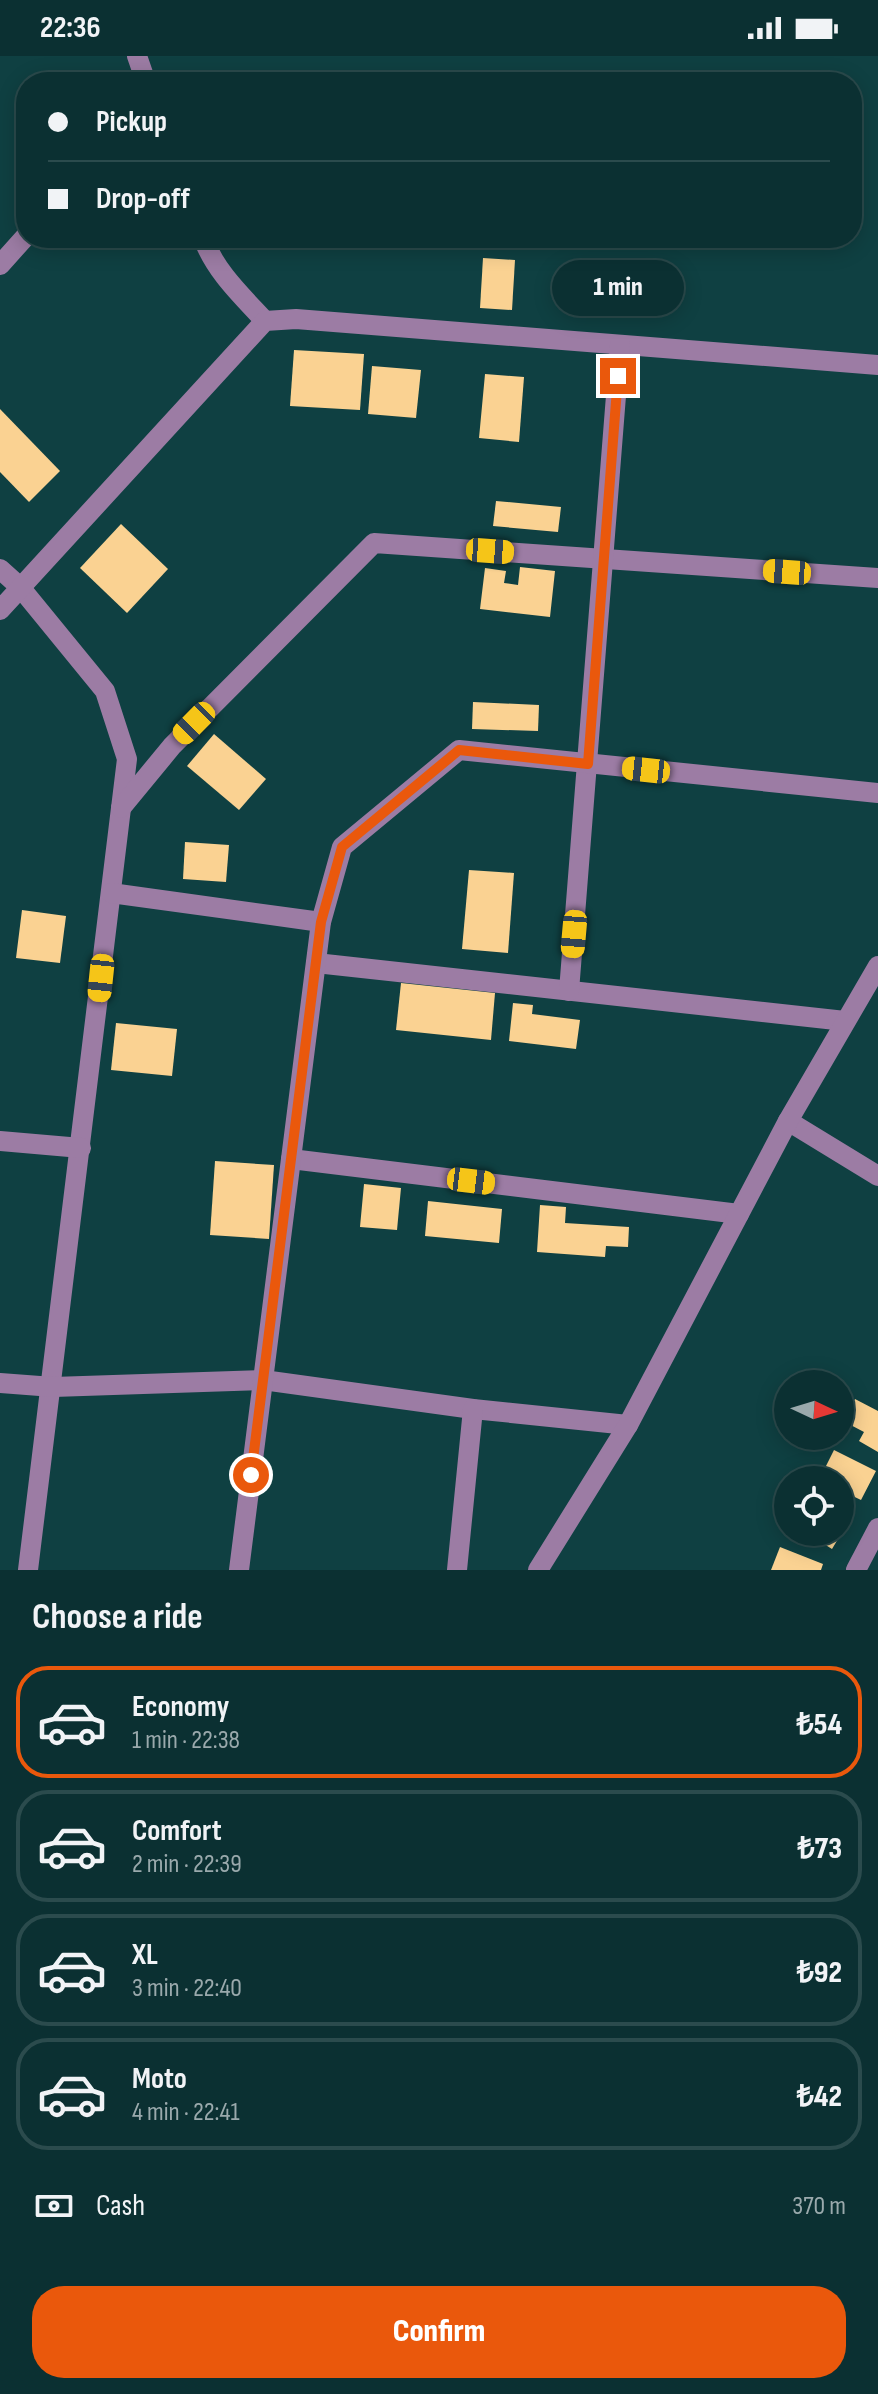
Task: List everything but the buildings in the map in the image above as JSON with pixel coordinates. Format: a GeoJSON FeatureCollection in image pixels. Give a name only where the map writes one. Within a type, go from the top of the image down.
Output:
{"type":"FeatureCollection","features":[{"type":"Feature","properties":{"kind":"street"},"geometry":{"type":"LineString","coordinates":[[0,265],[16,247]]}},
{"type":"Feature","properties":{"kind":"street"},"geometry":{"type":"LineString","coordinates":[[206,248],[226,279],[265,321]]}},
{"type":"Feature","properties":{"kind":"street"},"geometry":{"type":"LineString","coordinates":[[0,610],[265,321],[296,319],[878,365]]}},
{"type":"Feature","properties":{"kind":"street"},"geometry":{"type":"LineString","coordinates":[[569,991],[620,345]]}},
{"type":"Feature","properties":{"kind":"street"},"geometry":{"type":"LineString","coordinates":[[121,808],[172,746],[374,543],[878,578]]}},
{"type":"Feature","properties":{"kind":"street"},"geometry":{"type":"LineString","coordinates":[[0,569],[20,587],[105,691],[127,759],[53,1387],[28,1570]]}},
{"type":"Feature","properties":{"kind":"street"},"geometry":{"type":"LineString","coordinates":[[239,1570],[321,922],[342,847],[459,750],[878,793]]}},
{"type":"Feature","properties":{"kind":"street"},"geometry":{"type":"LineString","coordinates":[[111,893],[321,922]]}},
{"type":"Feature","properties":{"kind":"street"},"geometry":{"type":"LineString","coordinates":[[316,963],[845,1021]]}},
{"type":"Feature","properties":{"kind":"street"},"geometry":{"type":"LineString","coordinates":[[538,1570],[628,1425],[788,1121],[878,966]]}},
{"type":"Feature","properties":{"kind":"street"},"geometry":{"type":"LineString","coordinates":[[788,1121],[878,1176]]}},
{"type":"Feature","properties":{"kind":"street"},"geometry":{"type":"LineString","coordinates":[[0,1141],[81,1148]]}},
{"type":"Feature","properties":{"kind":"street"},"geometry":{"type":"LineString","coordinates":[[291,1159],[739,1214]]}},
{"type":"Feature","properties":{"kind":"street"},"geometry":{"type":"LineString","coordinates":[[0,1383],[53,1387],[263,1380],[473,1409],[628,1425]]}},
{"type":"Feature","properties":{"kind":"street"},"geometry":{"type":"LineString","coordinates":[[457,1570],[473,1409]]}},
{"type":"Feature","properties":{"kind":"street"},"geometry":{"type":"LineString","coordinates":[[856,1570],[878,1528]]}},
{"type":"Feature","properties":{"kind":"route"},"geometry":{"type":"LineString","coordinates":[[251,1475],[321,922],[342,847],[459,750],[588,764],[618,376]]}}]}
